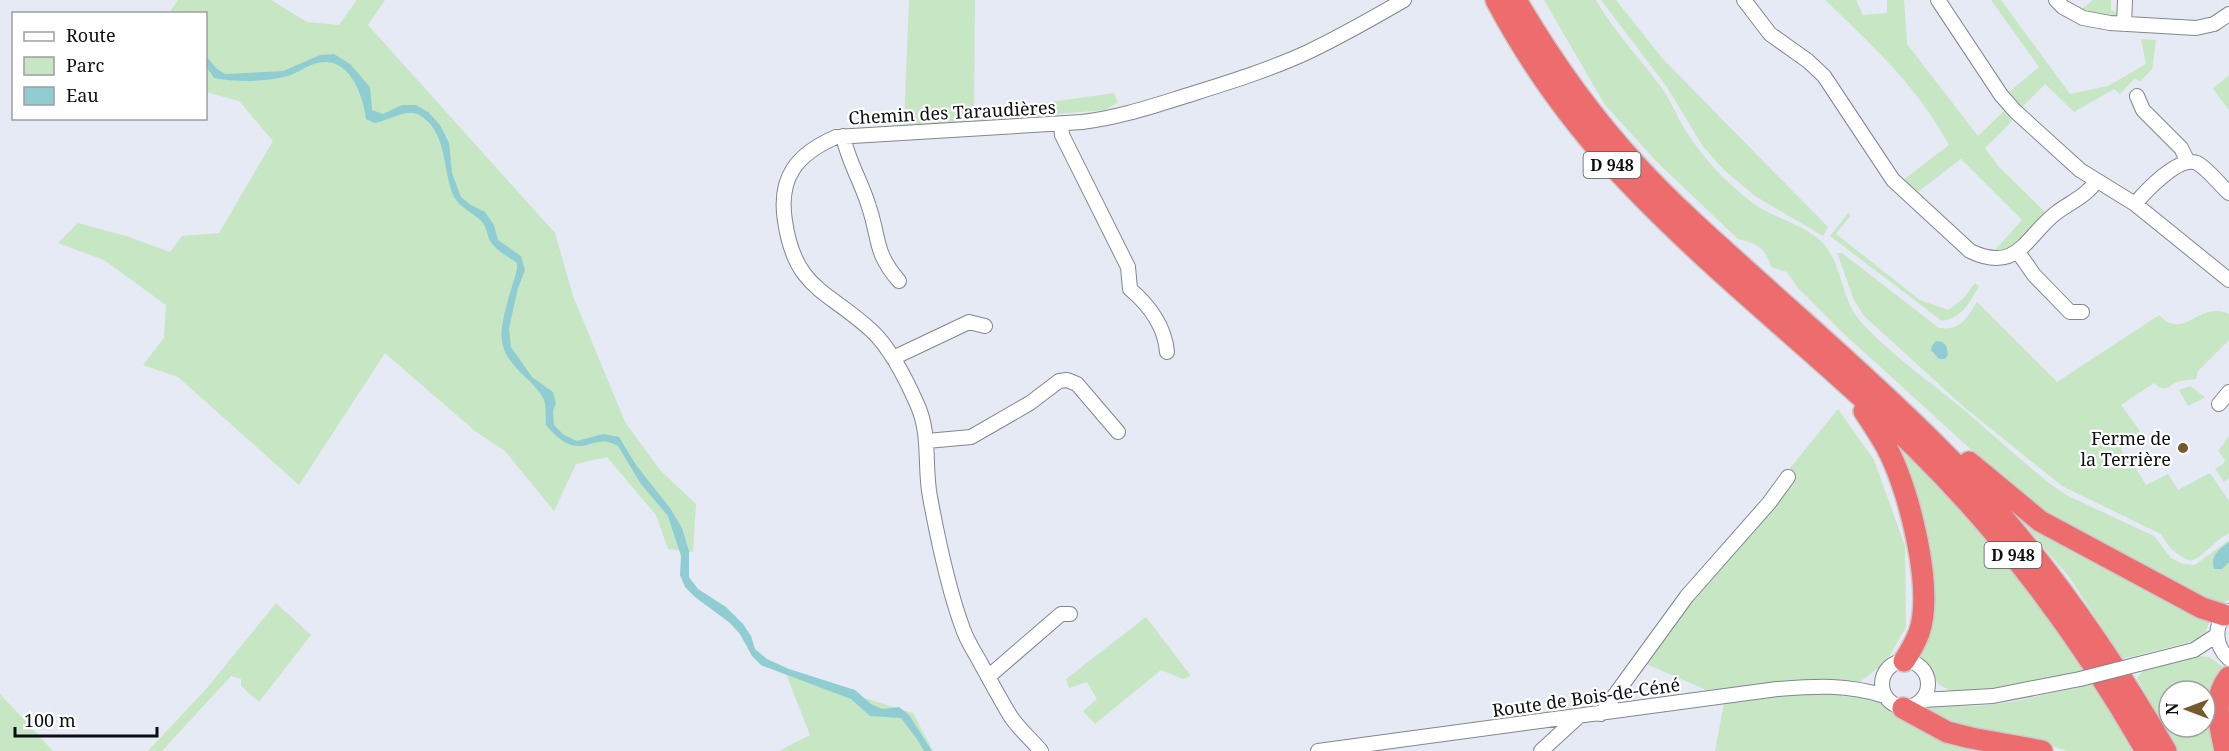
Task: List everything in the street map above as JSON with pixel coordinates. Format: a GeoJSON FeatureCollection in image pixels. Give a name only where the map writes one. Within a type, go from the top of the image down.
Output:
{"type":"FeatureCollection","features":[{"type":"Feature","properties":{"kind":"highway","name":"D 948"},"geometry":{"type":"LineString","coordinates":[[1496,0],[1521,44],[1563,104],[1628,182],[1669,224],[1848,385],[1962,495],[2057,611],[2096,667],[2146,751]]}},
{"type":"Feature","properties":{"kind":"highway","name":"D 948"},"geometry":{"type":"LineString","coordinates":[[1516,0],[1569,84],[1638,167],[1692,221],[1878,390],[1972,482],[2045,567],[2108,655],[2166,751]]}},
{"type":"Feature","properties":{"kind":"highway"},"geometry":{"type":"LineString","coordinates":[[1848,385],[1878,432],[1897,470],[1923,571],[1924,603],[1919,632],[1904,661]]}},
{"type":"Feature","properties":{"kind":"highway"},"geometry":{"type":"LineString","coordinates":[[1878,390],[1957,451],[2040,521],[2223,620]]}},
{"type":"Feature","properties":{"kind":"highway"},"geometry":{"type":"LineString","coordinates":[[2225,751],[2218,701],[2221,690],[2229,677]]}},
{"type":"Feature","properties":{"kind":"highway"},"geometry":{"type":"LineString","coordinates":[[1913,704],[1947,732],[2042,751]]}},
{"type":"Feature","properties":{"kind":"street","name":"Chemin des Taraudières"},"geometry":{"type":"LineString","coordinates":[[1041,751],[1012,719],[963,631],[938,539],[929,494],[927,441],[917,404],[893,358],[873,332],[825,294],[802,273],[796,263],[784,219],[784,192],[790,171],[805,155],[828,140],[843,136],[1061,124],[1106,119],[1247,76],[1306,52],[1404,0]]}},
{"type":"Feature","properties":{"kind":"street"},"geometry":{"type":"LineString","coordinates":[[1744,0],[1770,33],[1824,76],[1893,180],[1970,251],[2001,257],[2018,252],[2050,218],[2089,189],[2096,181]]}},
{"type":"Feature","properties":{"kind":"street"},"geometry":{"type":"LineString","coordinates":[[1938,0],[2007,102],[2070,161],[2096,181],[2135,204],[2229,280]]}},
{"type":"Feature","properties":{"kind":"street"},"geometry":{"type":"LineString","coordinates":[[2124,24],[2125,0]]}},
{"type":"Feature","properties":{"kind":"street"},"geometry":{"type":"LineString","coordinates":[[2063,2],[2083,18],[2124,24],[2196,28],[2214,24],[2229,14]]}},
{"type":"Feature","properties":{"kind":"street"},"geometry":{"type":"LineString","coordinates":[[2137,96],[2143,110],[2181,148],[2188,162]]}},
{"type":"Feature","properties":{"kind":"street"},"geometry":{"type":"LineString","coordinates":[[1061,124],[1062,135],[1128,267],[1130,289],[1144,300],[1166,335],[1167,352]]}},
{"type":"Feature","properties":{"kind":"street"},"geometry":{"type":"LineString","coordinates":[[843,136],[870,209],[879,250],[886,266],[899,281]]}},
{"type":"Feature","properties":{"kind":"street"},"geometry":{"type":"LineString","coordinates":[[2135,204],[2149,188],[2173,169],[2188,162],[2195,162],[2202,167],[2229,192]]}},
{"type":"Feature","properties":{"kind":"street"},"geometry":{"type":"LineString","coordinates":[[2018,252],[2034,275],[2070,312],[2082,312]]}},
{"type":"Feature","properties":{"kind":"street"},"geometry":{"type":"LineString","coordinates":[[893,358],[969,322],[985,326]]}},
{"type":"Feature","properties":{"kind":"street"},"geometry":{"type":"LineString","coordinates":[[927,441],[971,437],[1030,403],[1059,381],[1067,380],[1077,384],[1118,432]]}},
{"type":"Feature","properties":{"kind":"street"},"geometry":{"type":"LineString","coordinates":[[2219,404],[2229,392]]}},
{"type":"Feature","properties":{"kind":"street"},"geometry":{"type":"LineString","coordinates":[[1601,714],[1687,596],[1769,503],[1788,477]]}},
{"type":"Feature","properties":{"kind":"street"},"geometry":{"type":"LineString","coordinates":[[988,677],[1061,614],[1070,614]]}},
{"type":"Feature","properties":{"kind":"street"},"geometry":{"type":"LineString","coordinates":[[1882,679],[1885,696],[1890,702],[1913,704],[1954,698],[1993,696],[2080,679],[2194,650],[2226,656],[2223,620]]}},
{"type":"Feature","properties":{"kind":"street"},"geometry":{"type":"LineString","coordinates":[[2194,650],[2223,620]]}},
{"type":"Feature","properties":{"kind":"street"},"geometry":{"type":"LineString","coordinates":[[1860,688],[1882,679],[1890,666],[1904,661],[1917,664],[1926,674],[1928,681],[1926,694],[1913,704]]}},
{"type":"Feature","properties":{"kind":"street"},"geometry":{"type":"LineString","coordinates":[[1928,681],[1954,698]]}},
{"type":"Feature","properties":{"kind":"street"},"geometry":{"type":"LineString","coordinates":[[1860,688],[1885,696]]}},
{"type":"Feature","properties":{"kind":"street","name":"Route de Bois-de-Céné"},"geometry":{"type":"LineString","coordinates":[[1318,751],[1777,689],[1860,688]]}},
{"type":"Feature","properties":{"kind":"street"},"geometry":{"type":"LineString","coordinates":[[1541,751],[1578,717]]}},
{"type":"Feature","properties":{"kind":"green space"},"geometry":{"type":"Polygon","coordinates":[[[178,0],[271,0],[307,22],[339,25],[357,0],[385,0],[368,25],[555,233],[573,296],[625,422],[660,470],[696,504],[693,552],[668,549],[656,515],[607,457],[576,464],[554,511],[505,451],[475,431],[385,353],[299,485],[178,377],[143,365],[164,338],[166,305],[104,260],[58,243],[78,223],[126,236],[170,252],[182,236],[219,233],[273,141],[239,101],[207,92],[207,12],[170,12],[178,0]]]}},
{"type":"Feature","properties":{"kind":"green space"},"geometry":{"type":"Polygon","coordinates":[[[909,0],[975,0],[974,109],[987,111],[1114,93],[1118,102],[1105,110],[904,125],[909,0]]]}},
{"type":"Feature","properties":{"kind":"green space"},"geometry":{"type":"Polygon","coordinates":[[[1544,0],[1596,0],[1619,34],[1661,87],[1686,131],[1715,169],[1758,207],[1805,230],[1821,241],[1834,260],[1849,303],[1861,322],[1891,351],[2050,484],[2068,496],[2154,536],[2171,558],[2183,564],[2195,565],[2229,540],[2229,600],[2218,605],[2056,521],[1998,474],[1842,332],[1798,288],[1787,272],[1771,267],[1766,255],[1759,247],[1738,239],[1660,165],[1605,105],[1544,0]]]}},
{"type":"Feature","properties":{"kind":"green space"},"geometry":{"type":"Polygon","coordinates":[[[1601,0],[1616,0],[1662,58],[1828,227],[1823,236],[1755,196],[1723,169],[1702,145],[1667,87],[1601,0]]]}},
{"type":"Feature","properties":{"kind":"green space"},"geometry":{"type":"Polygon","coordinates":[[[1825,0],[1856,0],[1863,15],[1887,13],[1887,0],[1904,0],[1907,44],[1978,136],[2004,111],[2012,121],[1985,148],[1998,166],[2048,215],[2026,239],[2013,246],[1995,250],[2022,220],[1961,159],[1915,194],[1902,181],[1949,145],[1937,124],[1909,86],[1877,50],[1825,0]]]}},
{"type":"Feature","properties":{"kind":"green space"},"geometry":{"type":"Polygon","coordinates":[[[1991,0],[2001,0],[2070,94],[2108,86],[2146,64],[2141,39],[2156,40],[2152,69],[2140,82],[2135,78],[2120,94],[2114,89],[2074,112],[2045,84],[2022,107],[2009,92],[2039,67],[1991,0]]]}},
{"type":"Feature","properties":{"kind":"green space"},"geometry":{"type":"Polygon","coordinates":[[[2093,0],[2111,0],[2111,10],[2118,13],[2114,18],[2087,13],[2075,6],[2082,9],[2093,0]]]}},
{"type":"Feature","properties":{"kind":"green space"},"geometry":{"type":"Polygon","coordinates":[[[2229,75],[2229,110],[2213,89],[2229,75]]]}},
{"type":"Feature","properties":{"kind":"green space"},"geometry":{"type":"Polygon","coordinates":[[[1849,212],[1850,216],[1836,234],[1920,300],[1948,310],[1963,299],[1975,283],[1979,286],[1965,308],[1955,317],[1942,321],[1830,236],[1849,212]]]}},
{"type":"Feature","properties":{"kind":"green space"},"geometry":{"type":"Polygon","coordinates":[[[1837,253],[1842,253],[1939,328],[1958,326],[1977,302],[2057,382],[2159,315],[2168,322],[2176,324],[2209,312],[2218,311],[2229,314],[2229,340],[2198,371],[2196,379],[2176,382],[2165,388],[2154,383],[2121,405],[2140,431],[2122,443],[2121,448],[2124,456],[2130,459],[2146,485],[2168,474],[2178,490],[2210,473],[2229,501],[2229,533],[2191,561],[2173,550],[2161,534],[2062,486],[1964,407],[1864,316],[1854,300],[1837,253]]]}},
{"type":"Feature","properties":{"kind":"green space"},"geometry":{"type":"Polygon","coordinates":[[[2190,386],[2205,397],[2188,406],[2179,390],[2190,386]]]}},
{"type":"Feature","properties":{"kind":"green space"},"geometry":{"type":"Polygon","coordinates":[[[1838,409],[1874,460],[1905,546],[1906,627],[1886,662],[1841,696],[1876,700],[1936,736],[1972,751],[1715,751],[1725,698],[1635,659],[1838,409]]]}},
{"type":"Feature","properties":{"kind":"green space"},"geometry":{"type":"Polygon","coordinates":[[[1886,433],[1937,484],[2003,557],[2086,670],[2007,688],[1955,693],[1938,684],[1930,667],[1917,653],[1926,618],[1886,433]]]}},
{"type":"Feature","properties":{"kind":"green space"},"geometry":{"type":"Polygon","coordinates":[[[2229,436],[2229,478],[2224,482],[2215,469],[2225,460],[2218,451],[2229,436]]]}},
{"type":"Feature","properties":{"kind":"green space"},"geometry":{"type":"Polygon","coordinates":[[[2004,500],[2209,621],[2206,632],[2198,640],[2123,659],[2069,577],[2004,500]]]}},
{"type":"Feature","properties":{"kind":"green space"},"geometry":{"type":"Polygon","coordinates":[[[276,603],[311,635],[259,702],[241,686],[241,679],[231,676],[162,751],[148,751],[207,688],[276,603]]]}},
{"type":"Feature","properties":{"kind":"green space"},"geometry":{"type":"Polygon","coordinates":[[[1146,617],[1191,676],[1183,679],[1161,670],[1095,724],[1083,711],[1097,699],[1087,682],[1069,688],[1066,679],[1146,617]]]}},
{"type":"Feature","properties":{"kind":"green space"},"geometry":{"type":"Polygon","coordinates":[[[2198,656],[2209,657],[2225,668],[2219,751],[2177,751],[2170,739],[2217,739],[2217,679],[2157,679],[2157,714],[2137,678],[2143,671],[2198,656]]]}},
{"type":"Feature","properties":{"kind":"green space"},"geometry":{"type":"Polygon","coordinates":[[[786,674],[913,713],[933,751],[779,751],[810,735],[786,674]]]}},
{"type":"Feature","properties":{"kind":"green space"},"geometry":{"type":"Polygon","coordinates":[[[2094,683],[2132,751],[2068,751],[2040,743],[1971,733],[1918,711],[1944,706],[1979,706],[2001,703],[2094,683]]]}},
{"type":"Feature","properties":{"kind":"green space"},"geometry":{"type":"Polygon","coordinates":[[[0,694],[53,751],[0,751],[0,694]]]}},
{"type":"Feature","properties":{"kind":"water"},"geometry":{"type":"Polygon","coordinates":[[[334,54],[350,64],[370,87],[372,110],[383,114],[402,105],[416,105],[428,112],[440,125],[449,143],[452,173],[461,197],[485,212],[494,225],[498,240],[521,256],[525,270],[518,288],[509,328],[511,347],[532,377],[553,392],[556,403],[553,411],[554,425],[564,435],[577,441],[603,434],[619,437],[636,465],[670,508],[682,528],[689,551],[689,577],[698,589],[726,607],[743,624],[751,636],[755,649],[767,659],[789,669],[855,690],[871,704],[882,709],[899,707],[909,715],[932,751],[924,751],[901,718],[870,716],[851,699],[761,665],[752,656],[740,634],[730,623],[685,587],[680,575],[681,556],[668,516],[641,484],[618,446],[609,442],[577,446],[569,444],[558,438],[546,425],[543,398],[514,366],[502,342],[504,315],[517,263],[494,246],[479,219],[454,197],[440,141],[428,122],[414,113],[374,123],[366,119],[357,87],[345,70],[336,64],[326,62],[314,64],[288,76],[249,81],[214,78],[207,68],[207,57],[217,69],[225,74],[283,71],[320,55],[334,54]]]}},
{"type":"Feature","properties":{"kind":"water"},"geometry":{"type":"Polygon","coordinates":[[[1936,341],[1944,343],[1946,347],[1948,355],[1945,359],[1939,359],[1931,350],[1936,341]]]}},
{"type":"Feature","properties":{"kind":"water"},"geometry":{"type":"Polygon","coordinates":[[[2229,542],[2229,562],[2222,569],[2214,569],[2214,557],[2229,542]]]}},
{"type":"Feature","properties":{"kind":"place","name":"Ferme de la Terrière"},"geometry":{"type":"Point","coordinates":[2183,448]}}]}
